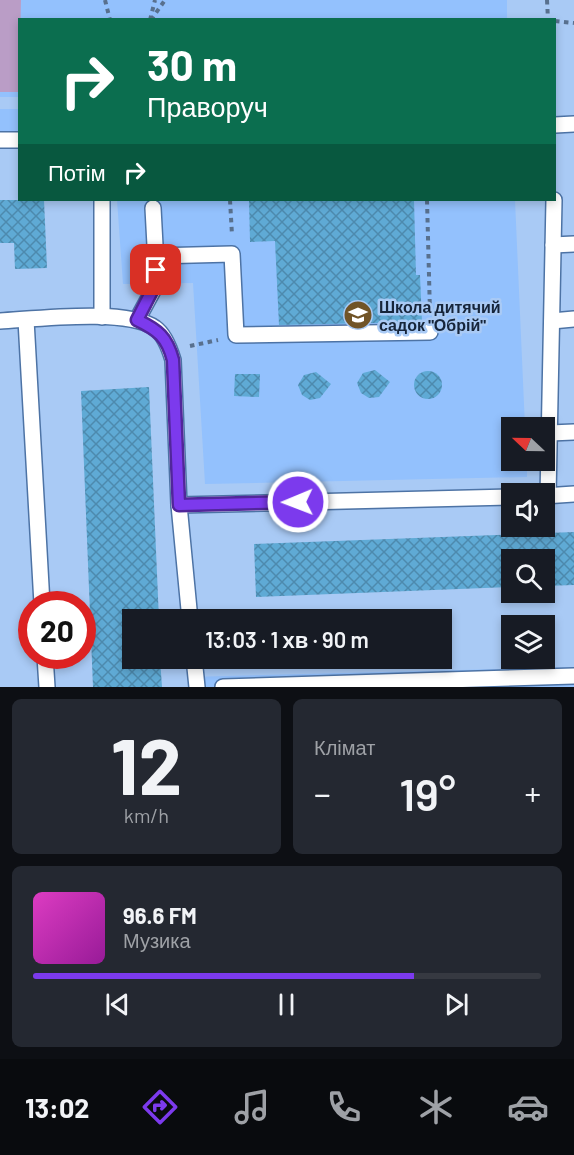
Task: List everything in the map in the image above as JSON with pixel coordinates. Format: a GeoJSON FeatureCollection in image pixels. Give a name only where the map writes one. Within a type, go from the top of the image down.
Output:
{"type":"FeatureCollection","features":[{"type":"Feature","properties":{"kind":"lane"},"geometry":{"type":"LineString","coordinates":[[556,125],[574,124]]}},
{"type":"Feature","properties":{"kind":"lane"},"geometry":{"type":"LineString","coordinates":[[0,140],[18,140]]}},
{"type":"Feature","properties":{"kind":"lane"},"geometry":{"type":"LineString","coordinates":[[102,201],[102,317]]}},
{"type":"Feature","properties":{"kind":"lane"},"geometry":{"type":"LineString","coordinates":[[550,417],[554,201]]}},
{"type":"Feature","properties":{"kind":"lane"},"geometry":{"type":"LineString","coordinates":[[137,320],[156,283],[153,208]]}},
{"type":"Feature","properties":{"kind":"lane"},"geometry":{"type":"LineString","coordinates":[[553,245],[574,244]]}},
{"type":"Feature","properties":{"kind":"lane"},"geometry":{"type":"LineString","coordinates":[[155,256],[232,254],[236,335],[430,332]]}},
{"type":"Feature","properties":{"kind":"lane"},"geometry":{"type":"LineString","coordinates":[[0,321],[102,317],[137,320],[157,329],[169,347],[173,360],[179,505],[189,609]]}},
{"type":"Feature","properties":{"kind":"lane"},"geometry":{"type":"LineString","coordinates":[[552,321],[574,319]]}},
{"type":"Feature","properties":{"kind":"lane"},"geometry":{"type":"LineString","coordinates":[[26,320],[41,591]]}},
{"type":"Feature","properties":{"kind":"lane"},"geometry":{"type":"LineString","coordinates":[[555,433],[574,432]]}},
{"type":"Feature","properties":{"kind":"lane"},"geometry":{"type":"LineString","coordinates":[[555,495],[574,494]]}},
{"type":"Feature","properties":{"kind":"lane"},"geometry":{"type":"LineString","coordinates":[[179,505],[501,497]]}},
{"type":"Feature","properties":{"kind":"lane"},"geometry":{"type":"LineString","coordinates":[[46,669],[47,687]]}},
{"type":"Feature","properties":{"kind":"lane"},"geometry":{"type":"LineString","coordinates":[[195,669],[197,687]]}},
{"type":"Feature","properties":{"kind":"lane"},"geometry":{"type":"LineString","coordinates":[[223,687],[574,676]]}},
{"type":"Feature","properties":{"kind":"path"},"geometry":{"type":"LineString","coordinates":[[105,0],[110,18]]}},
{"type":"Feature","properties":{"kind":"path"},"geometry":{"type":"LineString","coordinates":[[151,18],[155,0]]}},
{"type":"Feature","properties":{"kind":"path"},"geometry":{"type":"LineString","coordinates":[[152,18],[165,0]]}},
{"type":"Feature","properties":{"kind":"path"},"geometry":{"type":"LineString","coordinates":[[547,0],[548,18]]}},
{"type":"Feature","properties":{"kind":"path"},"geometry":{"type":"LineString","coordinates":[[556,21],[574,23]]}},
{"type":"Feature","properties":{"kind":"path"},"geometry":{"type":"LineString","coordinates":[[230,201],[232,254]]}},
{"type":"Feature","properties":{"kind":"path"},"geometry":{"type":"LineString","coordinates":[[427,201],[430,332]]}},
{"type":"Feature","properties":{"kind":"path"},"geometry":{"type":"LineString","coordinates":[[169,347],[197,345],[236,335]]}},
{"type":"Feature","properties":{"kind":"shaded area"},"geometry":{"type":"Polygon","coordinates":[[[0,0],[507,0],[507,18],[18,18],[18,97],[0,97],[0,0]]]}},
{"type":"Feature","properties":{"kind":"shaded area"},"geometry":{"type":"Polygon","coordinates":[[[0,0],[21,0],[21,18],[18,18],[18,92],[0,92],[0,0]]]}},
{"type":"Feature","properties":{"kind":"shaded area"},"geometry":{"type":"Polygon","coordinates":[[[0,109],[18,109],[18,136],[0,136],[0,109]]]}},
{"type":"Feature","properties":{"kind":"shaded area","name":"Школа дитячий садок \"Обрій\""},"geometry":{"type":"Polygon","coordinates":[[[117,201],[515,201],[525,417],[501,417],[501,471],[527,471],[527,477],[205,484],[193,283],[123,284],[117,201]]]}},
{"type":"Feature","properties":{"kind":"shaded area"},"geometry":{"type":"Polygon","coordinates":[[[574,667],[574,687],[189,687],[189,677],[574,667]]]}},
{"type":"Feature","properties":{"kind":"building"},"geometry":{"type":"Polygon","coordinates":[[[0,200],[44,201],[47,268],[15,269],[14,243],[0,243],[0,200]]]}},
{"type":"Feature","properties":{"kind":"building"},"geometry":{"type":"Polygon","coordinates":[[[249,201],[414,201],[416,275],[420,275],[422,322],[279,325],[275,241],[250,242],[249,201]]]}},
{"type":"Feature","properties":{"kind":"building"},"geometry":{"type":"Polygon","coordinates":[[[375,370],[390,382],[379,397],[369,398],[361,393],[357,383],[363,373],[375,370]]]}},
{"type":"Feature","properties":{"kind":"building"},"geometry":{"type":"Polygon","coordinates":[[[428,371],[438,375],[442,385],[438,395],[428,399],[418,395],[414,385],[418,375],[428,371]]]}},
{"type":"Feature","properties":{"kind":"building"},"geometry":{"type":"Polygon","coordinates":[[[316,372],[331,384],[320,398],[310,400],[302,395],[298,385],[304,375],[316,372]]]}},
{"type":"Feature","properties":{"kind":"building"},"geometry":{"type":"Polygon","coordinates":[[[235,374],[260,374],[259,397],[234,396],[235,374]]]}},
{"type":"Feature","properties":{"kind":"building"},"geometry":{"type":"Polygon","coordinates":[[[149,387],[159,609],[122,609],[122,669],[161,669],[162,687],[93,687],[92,669],[96,669],[96,591],[89,591],[81,391],[149,387]]]}},
{"type":"Feature","properties":{"kind":"building"},"geometry":{"type":"Polygon","coordinates":[[[574,532],[574,585],[555,586],[555,549],[501,549],[501,587],[256,597],[254,544],[501,535],[501,537],[555,537],[555,533],[574,532]]]}},
{"type":"Feature","properties":{"kind":"place","name":"Школа дитячий садок \"Обрій\""},"geometry":{"type":"Point","coordinates":[358,315]}},
{"type":"Feature","properties":{"kind":"route"},"geometry":{"type":"LineString","coordinates":[[156,270],[156,283],[137,320],[157,329],[169,347],[173,360],[179,505],[298,502]]}}]}
